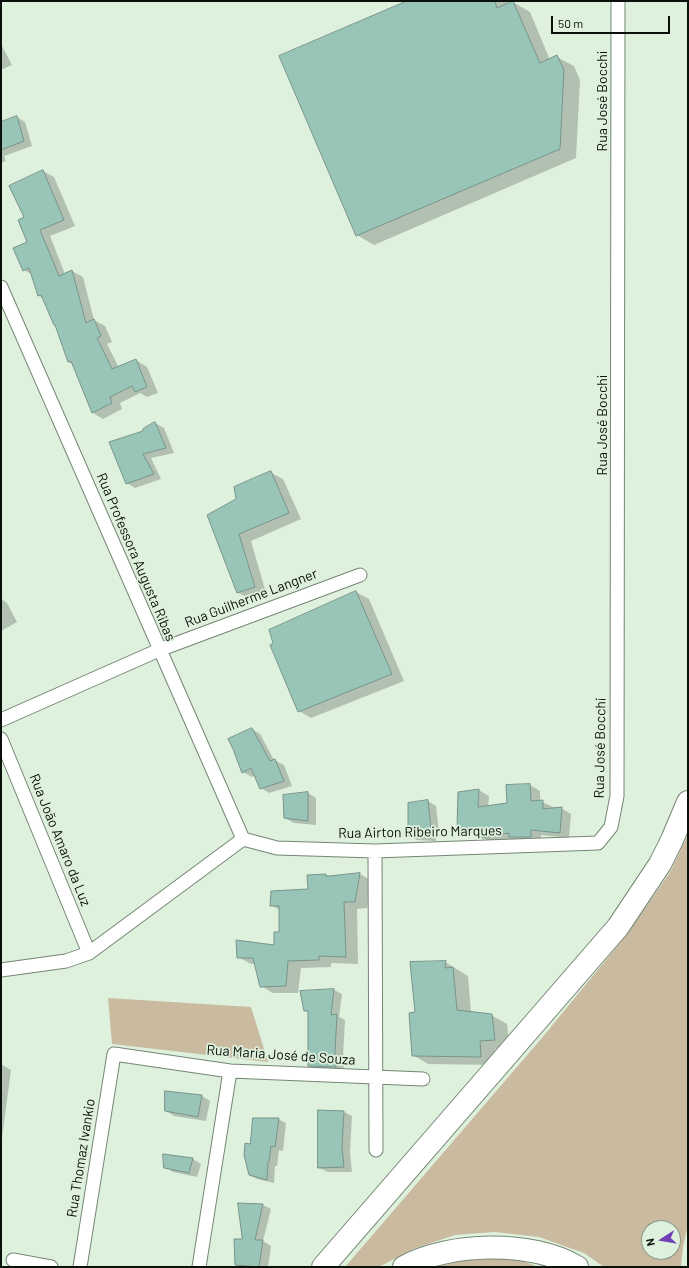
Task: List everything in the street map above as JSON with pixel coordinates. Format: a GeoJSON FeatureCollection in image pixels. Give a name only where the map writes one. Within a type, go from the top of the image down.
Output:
{"type":"FeatureCollection","features":[{"type":"Feature","properties":{"kind":"highway"},"geometry":{"type":"LineString","coordinates":[[323,1267],[618,927],[660,864],[688,802]]}},
{"type":"Feature","properties":{"kind":"highway"},"geometry":{"type":"LineString","coordinates":[[404,1267],[441,1254],[474,1248],[508,1248],[541,1253],[577,1267]]}},
{"type":"Feature","properties":{"kind":"street","name":"Rua José Bocchi"},"geometry":{"type":"LineString","coordinates":[[598,844],[612,827],[617,796],[618,1]]}},
{"type":"Feature","properties":{"kind":"street","name":"Rua Professora Augusta Ribas"},"geometry":{"type":"LineString","coordinates":[[1,286],[243,839]]}},
{"type":"Feature","properties":{"kind":"street","name":"Rua Guilherme Langner"},"geometry":{"type":"LineString","coordinates":[[1,720],[159,650],[360,575]]}},
{"type":"Feature","properties":{"kind":"street","name":"Rua João Amaro da Luz"},"geometry":{"type":"LineString","coordinates":[[1,740],[89,953]]}},
{"type":"Feature","properties":{"kind":"street","name":"Rua Airton Ribeiro Marques"},"geometry":{"type":"LineString","coordinates":[[243,839],[278,848],[375,851],[598,844]]}},
{"type":"Feature","properties":{"kind":"street"},"geometry":{"type":"LineString","coordinates":[[1,970],[66,961],[89,953],[243,839]]}},
{"type":"Feature","properties":{"kind":"street"},"geometry":{"type":"LineString","coordinates":[[375,851],[374,1077],[376,1150]]}},
{"type":"Feature","properties":{"kind":"street","name":"Rua Maria José de Souza"},"geometry":{"type":"LineString","coordinates":[[114,1054],[230,1071],[423,1080]]}},
{"type":"Feature","properties":{"kind":"street","name":"Rua Thomaz Ivankio"},"geometry":{"type":"LineString","coordinates":[[80,1267],[114,1054]]}},
{"type":"Feature","properties":{"kind":"street"},"geometry":{"type":"LineString","coordinates":[[198,1267],[230,1071]]}},
{"type":"Feature","properties":{"kind":"street"},"geometry":{"type":"LineString","coordinates":[[13,1260],[51,1267]]}},
{"type":"Feature","properties":{"kind":"shaded area"},"geometry":{"type":"Polygon","coordinates":[[[688,835],[688,1225],[683,1247],[681,1267],[604,1267],[584,1253],[539,1237],[494,1232],[455,1235],[413,1249],[379,1267],[345,1267],[541,1039],[624,938],[669,874],[688,835]]]}},
{"type":"Feature","properties":{"kind":"shaded area"},"geometry":{"type":"Polygon","coordinates":[[[108,998],[251,1007],[268,1062],[112,1044],[108,998]]]}},
{"type":"Feature","properties":{"kind":"shaded area"},"geometry":{"type":"Polygon","coordinates":[[[511,1257],[539,1267],[429,1267],[462,1258],[511,1257]]]}},
{"type":"Feature","properties":{"kind":"building"},"geometry":{"type":"Polygon","coordinates":[[[407,1],[495,1],[497,8],[513,1],[540,63],[557,55],[564,70],[560,149],[356,236],[279,56],[407,1]]]}},
{"type":"Feature","properties":{"kind":"building"},"geometry":{"type":"Polygon","coordinates":[[[17,116],[24,141],[1,150],[1,122],[17,116]]]}},
{"type":"Feature","properties":{"kind":"building"},"geometry":{"type":"Polygon","coordinates":[[[43,170],[64,220],[40,230],[59,276],[72,270],[86,323],[94,319],[101,336],[97,338],[112,369],[136,359],[147,387],[135,392],[132,386],[110,397],[112,403],[92,413],[71,361],[68,362],[55,325],[41,295],[38,296],[29,268],[23,271],[13,248],[27,242],[18,220],[24,217],[9,186],[43,170]]]}},
{"type":"Feature","properties":{"kind":"building"},"geometry":{"type":"Polygon","coordinates":[[[155,422],[166,448],[143,454],[154,474],[126,484],[109,442],[143,431],[143,429],[155,422]]]}},
{"type":"Feature","properties":{"kind":"building"},"geometry":{"type":"Polygon","coordinates":[[[271,471],[289,513],[239,534],[255,587],[237,593],[207,515],[236,499],[234,487],[271,471]]]}},
{"type":"Feature","properties":{"kind":"building"},"geometry":{"type":"Polygon","coordinates":[[[356,591],[392,674],[298,712],[270,645],[273,643],[269,630],[356,591]]]}},
{"type":"Feature","properties":{"kind":"building"},"geometry":{"type":"Polygon","coordinates":[[[252,728],[270,761],[275,759],[284,781],[260,789],[251,768],[242,773],[228,739],[252,728]]]}},
{"type":"Feature","properties":{"kind":"building"},"geometry":{"type":"Polygon","coordinates":[[[530,784],[531,801],[543,800],[543,809],[562,807],[560,833],[531,830],[531,837],[509,837],[509,833],[482,838],[481,829],[457,828],[458,792],[479,789],[478,807],[507,803],[506,785],[530,784]]]}},
{"type":"Feature","properties":{"kind":"building"},"geometry":{"type":"Polygon","coordinates":[[[308,792],[308,821],[284,818],[283,795],[308,792]]]}},
{"type":"Feature","properties":{"kind":"building"},"geometry":{"type":"Polygon","coordinates":[[[428,800],[431,829],[427,829],[428,837],[408,836],[408,803],[428,800]]]}},
{"type":"Feature","properties":{"kind":"building"},"geometry":{"type":"Polygon","coordinates":[[[360,873],[355,902],[344,902],[346,957],[319,956],[319,960],[288,961],[286,986],[260,987],[253,958],[237,958],[236,940],[274,945],[274,932],[279,932],[279,906],[270,906],[271,891],[308,889],[307,875],[326,874],[326,876],[360,873]]]}},
{"type":"Feature","properties":{"kind":"building"},"geometry":{"type":"Polygon","coordinates":[[[446,961],[445,968],[453,967],[457,1010],[492,1014],[495,1040],[480,1041],[481,1057],[412,1056],[409,1013],[415,1012],[410,962],[446,961]]]}},
{"type":"Feature","properties":{"kind":"building"},"geometry":{"type":"Polygon","coordinates":[[[334,989],[331,1015],[337,1014],[335,1052],[336,1067],[308,1066],[308,1011],[304,1011],[300,991],[334,989]]]}},
{"type":"Feature","properties":{"kind":"building"},"geometry":{"type":"Polygon","coordinates":[[[165,1091],[202,1095],[198,1117],[165,1111],[165,1091]]]}},
{"type":"Feature","properties":{"kind":"building"},"geometry":{"type":"Polygon","coordinates":[[[318,1110],[344,1111],[342,1147],[344,1167],[318,1168],[318,1110]]]}},
{"type":"Feature","properties":{"kind":"building"},"geometry":{"type":"Polygon","coordinates":[[[253,1118],[279,1118],[275,1147],[271,1146],[267,1180],[249,1175],[244,1155],[245,1143],[250,1144],[253,1118]]]}},
{"type":"Feature","properties":{"kind":"building"},"geometry":{"type":"Polygon","coordinates":[[[163,1154],[193,1158],[189,1173],[164,1168],[163,1154]]]}},
{"type":"Feature","properties":{"kind":"building"},"geometry":{"type":"Polygon","coordinates":[[[238,1203],[263,1204],[255,1240],[263,1240],[259,1267],[235,1265],[234,1239],[242,1239],[238,1203]]]}}]}
